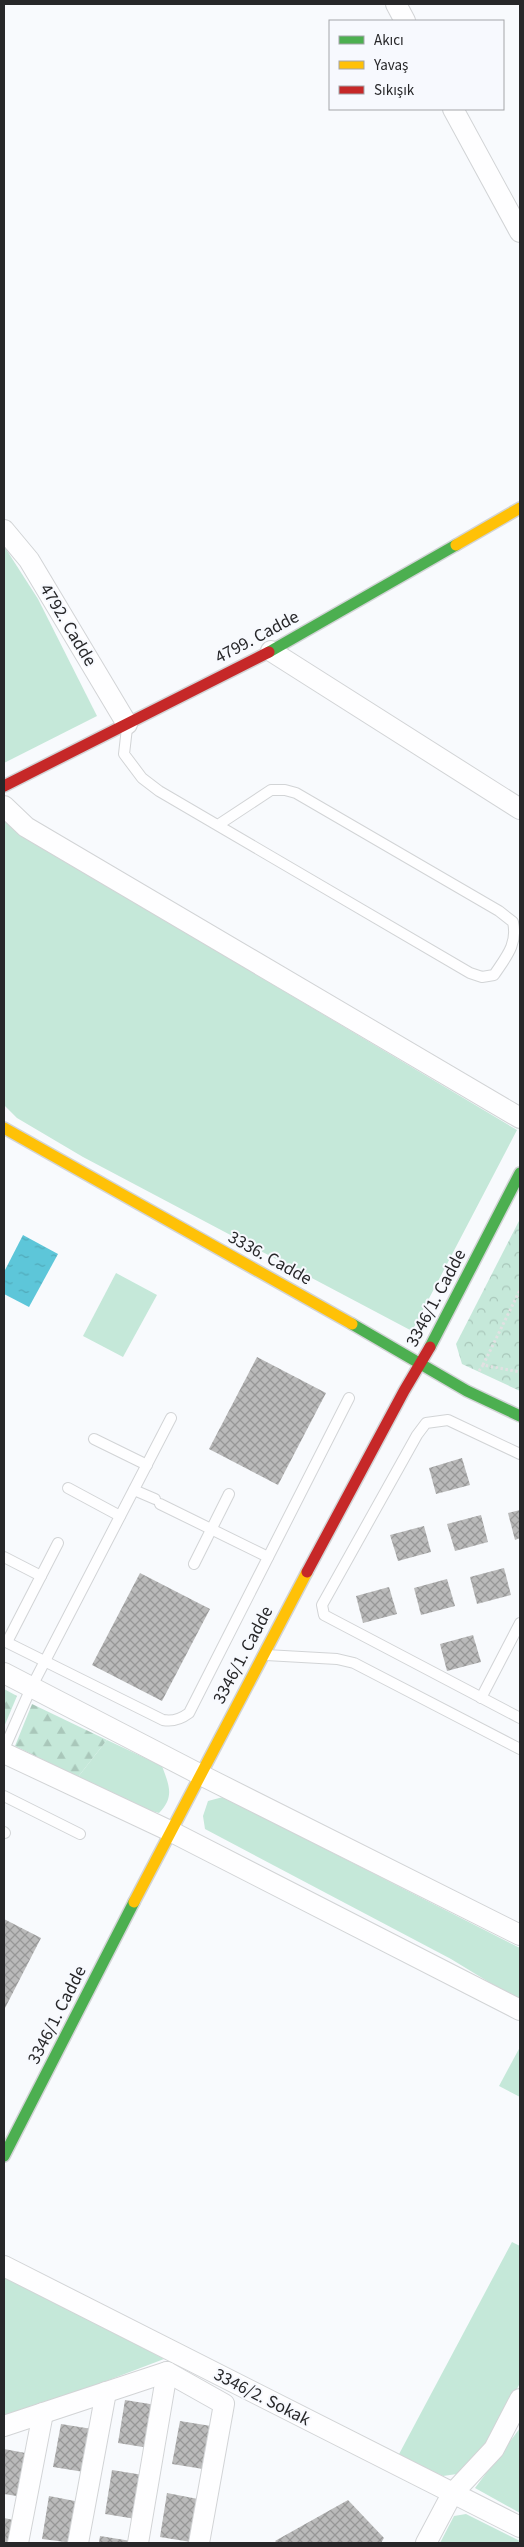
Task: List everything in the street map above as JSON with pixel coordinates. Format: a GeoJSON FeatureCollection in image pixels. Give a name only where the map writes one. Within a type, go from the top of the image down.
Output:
{"type":"FeatureCollection","features":[{"type":"Feature","properties":{"kind":"street"},"geometry":{"type":"LineString","coordinates":[[396,4],[405,20]]}},
{"type":"Feature","properties":{"kind":"street"},"geometry":{"type":"LineString","coordinates":[[454,110],[520,232]]}},
{"type":"Feature","properties":{"kind":"street","name":"4799. Cadde"},"geometry":{"type":"LineString","coordinates":[[4,786],[271,651],[520,508]]}},
{"type":"Feature","properties":{"kind":"street","name":"4792. Cadde"},"geometry":{"type":"LineString","coordinates":[[4,530],[29,560],[127,724]]}},
{"type":"Feature","properties":{"kind":"street"},"geometry":{"type":"LineString","coordinates":[[271,651],[520,809]]}},
{"type":"Feature","properties":{"kind":"street"},"geometry":{"type":"LineString","coordinates":[[4,806],[26,827],[520,1118]]}},
{"type":"Feature","properties":{"kind":"street","name":"3336. Cadde"},"geometry":{"type":"LineString","coordinates":[[5,1134],[421,1363],[467,1391],[520,1416]]}},
{"type":"Feature","properties":{"kind":"street","name":"3346/1. Cadde"},"geometry":{"type":"LineString","coordinates":[[4,2156],[262,1655],[439,1333],[520,1173]]}},
{"type":"Feature","properties":{"kind":"street"},"geometry":{"type":"LineString","coordinates":[[4,1673],[520,1935]]}},
{"type":"Feature","properties":{"kind":"street"},"geometry":{"type":"LineString","coordinates":[[4,1751],[172,1832],[520,2010]]}},
{"type":"Feature","properties":{"kind":"street","name":"3346/2. Sokak"},"geometry":{"type":"LineString","coordinates":[[4,2266],[520,2527]]}},
{"type":"Feature","properties":{"kind":"street"},"geometry":{"type":"LineString","coordinates":[[138,2543],[168,2372]]}},
{"type":"Feature","properties":{"kind":"street"},"geometry":{"type":"LineString","coordinates":[[4,2426],[168,2372],[224,2404],[199,2543]]}},
{"type":"Feature","properties":{"kind":"street"},"geometry":{"type":"LineString","coordinates":[[78,2543],[106,2392]]}},
{"type":"Feature","properties":{"kind":"street"},"geometry":{"type":"LineString","coordinates":[[426,2543],[452,2494],[494,2449],[520,2400]]}},
{"type":"Feature","properties":{"kind":"street"},"geometry":{"type":"LineString","coordinates":[[18,2543],[43,2413]]}},
{"type":"Feature","properties":{"kind":"lane"},"geometry":{"type":"LineString","coordinates":[[127,724],[124,754],[142,778],[159,791],[218,826],[470,973],[482,977],[494,975],[512,949],[516,933],[513,922],[499,911],[296,793],[285,790],[271,790],[218,826]]}},
{"type":"Feature","properties":{"kind":"lane"},"geometry":{"type":"LineString","coordinates":[[58,1543],[5,1641],[163,1720],[183,1718],[189,1713],[349,1398]]}},
{"type":"Feature","properties":{"kind":"lane"},"geometry":{"type":"LineString","coordinates":[[4,1751],[44,1662],[171,1418]]}},
{"type":"Feature","properties":{"kind":"lane"},"geometry":{"type":"LineString","coordinates":[[520,1454],[448,1420],[426,1423],[417,1435],[322,1605],[324,1615],[520,1718]]}},
{"type":"Feature","properties":{"kind":"lane"},"geometry":{"type":"LineString","coordinates":[[94,1439],[147,1465]]}},
{"type":"Feature","properties":{"kind":"lane"},"geometry":{"type":"LineString","coordinates":[[68,1488],[120,1516]]}},
{"type":"Feature","properties":{"kind":"lane"},"geometry":{"type":"LineString","coordinates":[[134,1490],[268,1557]]}},
{"type":"Feature","properties":{"kind":"lane"},"geometry":{"type":"LineString","coordinates":[[194,1564],[229,1494]]}},
{"type":"Feature","properties":{"kind":"lane"},"geometry":{"type":"LineString","coordinates":[[4,1557],[41,1576]]}},
{"type":"Feature","properties":{"kind":"lane"},"geometry":{"type":"LineString","coordinates":[[481,1698],[520,1623]]}},
{"type":"Feature","properties":{"kind":"lane"},"geometry":{"type":"LineString","coordinates":[[262,1655],[337,1659],[354,1662],[520,1749]]}},
{"type":"Feature","properties":{"kind":"lane"},"geometry":{"type":"LineString","coordinates":[[4,1796],[80,1834]]}},
{"type":"Feature","properties":{"kind":"path"},"geometry":{"type":"LineString","coordinates":[[467,1391],[483,1365],[520,1290]]}},
{"type":"Feature","properties":{"kind":"path"},"geometry":{"type":"LineString","coordinates":[[483,1365],[520,1372]]}},
{"type":"Feature","properties":{"kind":"green space"},"geometry":{"type":"Polygon","coordinates":[[[4,546],[38,599],[97,716],[4,763],[4,546]]]}},
{"type":"Feature","properties":{"kind":"green space"},"geometry":{"type":"Polygon","coordinates":[[[4,820],[24,836],[517,1130],[412,1331],[83,1157],[17,1118],[4,1105],[4,820]]]}},
{"type":"Feature","properties":{"kind":"green space"},"geometry":{"type":"Polygon","coordinates":[[[520,1219],[520,1391],[462,1364],[456,1344],[520,1219]]]}},
{"type":"Feature","properties":{"kind":"green space"},"geometry":{"type":"Polygon","coordinates":[[[116,1273],[157,1295],[123,1357],[83,1336],[116,1273]]]}},
{"type":"Feature","properties":{"kind":"green space"},"geometry":{"type":"Polygon","coordinates":[[[4,1689],[17,1696],[4,1727],[4,1689]]]}},
{"type":"Feature","properties":{"kind":"green space"},"geometry":{"type":"Polygon","coordinates":[[[32,1704],[107,1740],[78,1777],[15,1746],[32,1704]]]}},
{"type":"Feature","properties":{"kind":"green space"},"geometry":{"type":"Polygon","coordinates":[[[107,1740],[162,1766],[168,1785],[169,1796],[159,1813],[133,1806],[78,1777],[107,1740]]]}},
{"type":"Feature","properties":{"kind":"green space"},"geometry":{"type":"Polygon","coordinates":[[[223,1797],[520,1948],[520,2001],[451,1959],[205,1829],[203,1816],[208,1801],[223,1797]]]}},
{"type":"Feature","properties":{"kind":"green space"},"geometry":{"type":"Polygon","coordinates":[[[520,2047],[520,2097],[499,2086],[520,2047]]]}},
{"type":"Feature","properties":{"kind":"green space"},"geometry":{"type":"Polygon","coordinates":[[[512,2242],[520,2246],[520,2383],[489,2443],[464,2473],[443,2476],[398,2456],[512,2242]]]}},
{"type":"Feature","properties":{"kind":"green space"},"geometry":{"type":"Polygon","coordinates":[[[4,2274],[164,2359],[4,2420],[4,2274]]]}},
{"type":"Feature","properties":{"kind":"green space"},"geometry":{"type":"Polygon","coordinates":[[[520,2428],[520,2513],[475,2488],[520,2428]]]}},
{"type":"Feature","properties":{"kind":"green space"},"geometry":{"type":"Polygon","coordinates":[[[466,2514],[520,2541],[520,2543],[440,2543],[454,2516],[466,2514]]]}},
{"type":"Feature","properties":{"kind":"water"},"geometry":{"type":"Polygon","coordinates":[[[23,1235],[58,1254],[29,1307],[4,1294],[4,1272],[23,1235]]]}},
{"type":"Feature","properties":{"kind":"building"},"geometry":{"type":"Polygon","coordinates":[[[257,1357],[326,1393],[278,1485],[209,1449],[257,1357]]]}},
{"type":"Feature","properties":{"kind":"building"},"geometry":{"type":"Polygon","coordinates":[[[462,1458],[470,1485],[436,1494],[429,1468],[462,1458]]]}},
{"type":"Feature","properties":{"kind":"building"},"geometry":{"type":"Polygon","coordinates":[[[520,1510],[520,1538],[515,1540],[508,1513],[520,1510]]]}},
{"type":"Feature","properties":{"kind":"building"},"geometry":{"type":"Polygon","coordinates":[[[481,1515],[488,1542],[455,1551],[447,1524],[481,1515]]]}},
{"type":"Feature","properties":{"kind":"building"},"geometry":{"type":"Polygon","coordinates":[[[424,1526],[431,1552],[398,1561],[390,1535],[424,1526]]]}},
{"type":"Feature","properties":{"kind":"building"},"geometry":{"type":"Polygon","coordinates":[[[504,1568],[511,1595],[477,1604],[470,1577],[504,1568]]]}},
{"type":"Feature","properties":{"kind":"building"},"geometry":{"type":"Polygon","coordinates":[[[140,1573],[210,1609],[162,1701],[92,1665],[140,1573]]]}},
{"type":"Feature","properties":{"kind":"building"},"geometry":{"type":"Polygon","coordinates":[[[447,1579],[455,1606],[421,1615],[414,1588],[447,1579]]]}},
{"type":"Feature","properties":{"kind":"building"},"geometry":{"type":"Polygon","coordinates":[[[389,1587],[397,1614],[363,1623],[356,1596],[389,1587]]]}},
{"type":"Feature","properties":{"kind":"building"},"geometry":{"type":"Polygon","coordinates":[[[473,1635],[481,1662],[447,1671],[440,1644],[473,1635]]]}},
{"type":"Feature","properties":{"kind":"building"},"geometry":{"type":"Polygon","coordinates":[[[4,1919],[41,1938],[4,2010],[4,1919]]]}},
{"type":"Feature","properties":{"kind":"building"},"geometry":{"type":"Polygon","coordinates":[[[125,2400],[156,2405],[149,2448],[118,2443],[125,2400]]]}},
{"type":"Feature","properties":{"kind":"building"},"geometry":{"type":"Polygon","coordinates":[[[180,2421],[211,2426],[203,2469],[172,2464],[180,2421]]]}},
{"type":"Feature","properties":{"kind":"building"},"geometry":{"type":"Polygon","coordinates":[[[61,2424],[92,2429],[84,2472],[53,2467],[61,2424]]]}},
{"type":"Feature","properties":{"kind":"building"},"geometry":{"type":"Polygon","coordinates":[[[4,2449],[31,2454],[23,2497],[4,2494],[4,2449]]]}},
{"type":"Feature","properties":{"kind":"building"},"geometry":{"type":"Polygon","coordinates":[[[112,2470],[143,2475],[136,2519],[105,2514],[112,2470]]]}},
{"type":"Feature","properties":{"kind":"building"},"geometry":{"type":"Polygon","coordinates":[[[167,2493],[198,2499],[191,2542],[160,2537],[167,2493]]]}},
{"type":"Feature","properties":{"kind":"building"},"geometry":{"type":"Polygon","coordinates":[[[49,2496],[80,2502],[73,2543],[42,2539],[49,2496]]]}},
{"type":"Feature","properties":{"kind":"building"},"geometry":{"type":"Polygon","coordinates":[[[348,2500],[384,2538],[381,2543],[277,2543],[275,2541],[348,2500]]]}},
{"type":"Feature","properties":{"kind":"building"},"geometry":{"type":"Polygon","coordinates":[[[4,2518],[18,2521],[15,2543],[4,2543],[4,2518]]]}},
{"type":"Feature","properties":{"kind":"building"},"geometry":{"type":"Polygon","coordinates":[[[100,2536],[131,2541],[131,2543],[99,2543],[100,2536]]]}},
{"type":"Feature","properties":{"kind":"traffic: fast"},"geometry":{"type":"LineString","coordinates":[[269,652],[456,545]]}},
{"type":"Feature","properties":{"kind":"traffic: fast"},"geometry":{"type":"LineString","coordinates":[[430,1347],[520,1173]]}},
{"type":"Feature","properties":{"kind":"traffic: fast"},"geometry":{"type":"LineString","coordinates":[[352,1324],[467,1391],[520,1416]]}},
{"type":"Feature","properties":{"kind":"traffic: fast"},"geometry":{"type":"LineString","coordinates":[[4,2156],[134,1902]]}},
{"type":"Feature","properties":{"kind":"traffic: slow"},"geometry":{"type":"LineString","coordinates":[[456,545],[520,508]]}},
{"type":"Feature","properties":{"kind":"traffic: slow"},"geometry":{"type":"LineString","coordinates":[[4,1128],[352,1324]]}},
{"type":"Feature","properties":{"kind":"traffic: slow"},"geometry":{"type":"LineString","coordinates":[[134,1902],[307,1572]]}},
{"type":"Feature","properties":{"kind":"traffic: jam"},"geometry":{"type":"LineString","coordinates":[[4,786],[269,652]]}},
{"type":"Feature","properties":{"kind":"traffic: jam"},"geometry":{"type":"LineString","coordinates":[[307,1572],[404,1391],[430,1347]]}}]}
